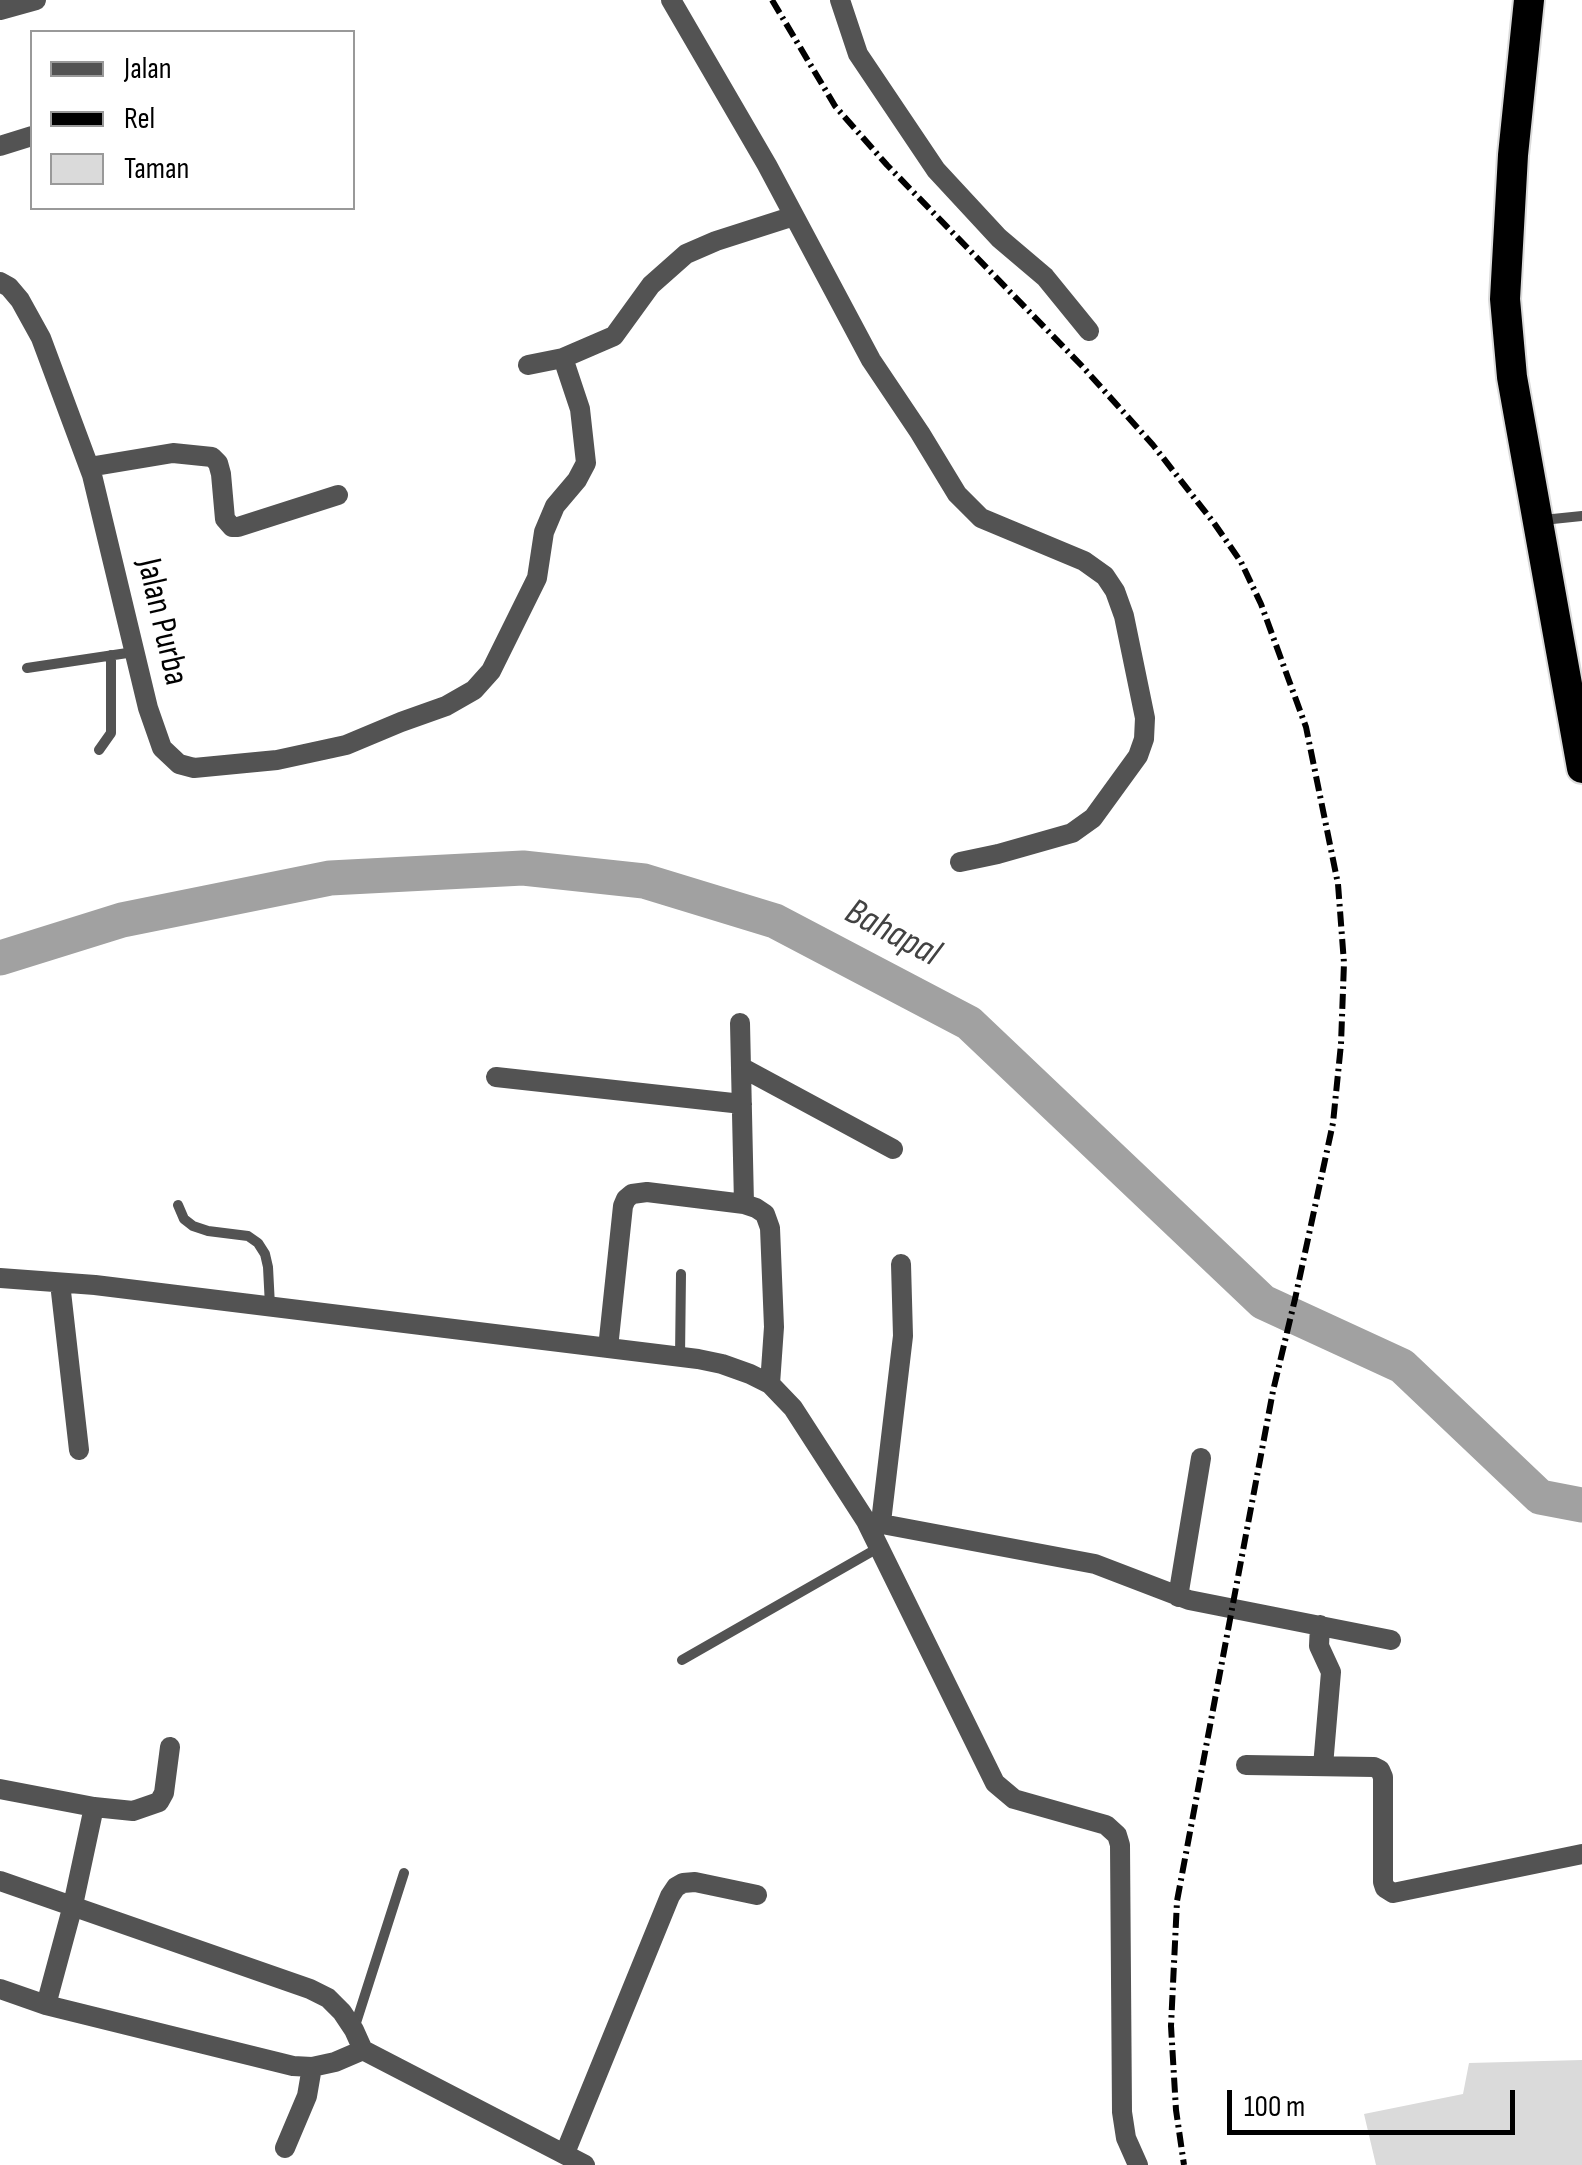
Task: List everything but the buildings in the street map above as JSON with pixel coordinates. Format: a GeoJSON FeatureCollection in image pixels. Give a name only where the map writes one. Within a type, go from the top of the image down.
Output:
{"type":"FeatureCollection","features":[{"type":"Feature","properties":{"kind":"highway"},"geometry":{"type":"LineString","coordinates":[[1528,0],[1513,155],[1505,300],[1512,378],[1582,768]]}},
{"type":"Feature","properties":{"kind":"street"},"geometry":{"type":"LineString","coordinates":[[671,0],[872,360],[957,494],[982,518],[1084,561],[1105,576],[1124,616],[1144,718],[1144,739],[1138,756],[1092,818],[1072,833],[960,862]]}},
{"type":"Feature","properties":{"kind":"street"},"geometry":{"type":"LineString","coordinates":[[840,0],[858,54],[936,170],[1000,238],[1045,277],[1089,331]]}},
{"type":"Feature","properties":{"kind":"street"},"geometry":{"type":"LineString","coordinates":[[0,10],[27,1]]}},
{"type":"Feature","properties":{"kind":"street"},"geometry":{"type":"LineString","coordinates":[[0,146],[30,137]]}},
{"type":"Feature","properties":{"kind":"street"},"geometry":{"type":"LineString","coordinates":[[528,365],[563,358],[614,336],[651,285],[686,254],[794,216]]}},
{"type":"Feature","properties":{"kind":"street","name":"Jalan Purba"},"geometry":{"type":"LineString","coordinates":[[0,282],[9,286],[30,317],[89,467],[148,708],[162,748],[180,764],[194,768],[277,760],[346,745],[446,706],[474,690],[491,670],[537,578],[544,532],[555,506],[586,463],[580,408],[563,358]]}},
{"type":"Feature","properties":{"kind":"street"},"geometry":{"type":"LineString","coordinates":[[89,467],[173,454],[212,457],[218,463],[224,518],[238,528],[338,495]]}},
{"type":"Feature","properties":{"kind":"street"},"geometry":{"type":"LineString","coordinates":[[740,1024],[744,1204]]}},
{"type":"Feature","properties":{"kind":"street"},"geometry":{"type":"LineString","coordinates":[[741,1067],[893,1148]]}},
{"type":"Feature","properties":{"kind":"street"},"geometry":{"type":"LineString","coordinates":[[496,1077],[742,1104]]}},
{"type":"Feature","properties":{"kind":"street"},"geometry":{"type":"LineString","coordinates":[[608,1348],[626,1198],[648,1192],[744,1204],[761,1210],[770,1228],[774,1328],[770,1384]]}},
{"type":"Feature","properties":{"kind":"street"},"geometry":{"type":"LineString","coordinates":[[900,1264],[904,1336],[874,1522],[879,1548],[1000,1789],[1014,1799],[1106,1826],[1118,1835],[1122,2112],[1126,2138],[1138,2165]]}},
{"type":"Feature","properties":{"kind":"street"},"geometry":{"type":"LineString","coordinates":[[0,1278],[722,1364],[770,1384],[793,1408],[874,1522],[1095,1564],[1178,1596],[1391,1640]]}},
{"type":"Feature","properties":{"kind":"street"},"geometry":{"type":"LineString","coordinates":[[60,1283],[79,1450]]}},
{"type":"Feature","properties":{"kind":"street"},"geometry":{"type":"LineString","coordinates":[[1178,1596],[1201,1458]]}},
{"type":"Feature","properties":{"kind":"street"},"geometry":{"type":"LineString","coordinates":[[1320,1625],[1319,1646],[1331,1672],[1323,1766]]}},
{"type":"Feature","properties":{"kind":"street"},"geometry":{"type":"LineString","coordinates":[[0,1789],[133,1810],[159,1802],[164,1794],[170,1747]]}},
{"type":"Feature","properties":{"kind":"street"},"geometry":{"type":"LineString","coordinates":[[1246,1764],[1374,1767],[1382,1774],[1383,1882],[1393,1893],[1582,1854]]}},
{"type":"Feature","properties":{"kind":"street"},"geometry":{"type":"LineString","coordinates":[[46,2005],[94,1806]]}},
{"type":"Feature","properties":{"kind":"street"},"geometry":{"type":"LineString","coordinates":[[0,1880],[328,1998],[342,2012],[358,2040],[585,2165]]}},
{"type":"Feature","properties":{"kind":"street"},"geometry":{"type":"LineString","coordinates":[[565,2153],[670,1896],[683,1882],[757,1896]]}},
{"type":"Feature","properties":{"kind":"street"},"geometry":{"type":"LineString","coordinates":[[0,1988],[46,2005],[293,2066],[335,2062],[358,2040]]}},
{"type":"Feature","properties":{"kind":"street"},"geometry":{"type":"LineString","coordinates":[[285,2148],[307,2096],[312,2067]]}},
{"type":"Feature","properties":{"kind":"lane"},"geometry":{"type":"LineString","coordinates":[[1538,521],[1582,516]]}},
{"type":"Feature","properties":{"kind":"lane"},"geometry":{"type":"LineString","coordinates":[[27,668],[134,652]]}},
{"type":"Feature","properties":{"kind":"lane"},"geometry":{"type":"LineString","coordinates":[[99,750],[111,732],[111,656]]}},
{"type":"Feature","properties":{"kind":"lane"},"geometry":{"type":"LineString","coordinates":[[178,1205],[184,1219],[193,1226],[248,1236],[258,1243],[268,1267],[270,1308]]}},
{"type":"Feature","properties":{"kind":"lane"},"geometry":{"type":"LineString","coordinates":[[680,1274],[680,1356]]}},
{"type":"Feature","properties":{"kind":"lane"},"geometry":{"type":"LineString","coordinates":[[682,1660],[879,1548]]}},
{"type":"Feature","properties":{"kind":"lane"},"geometry":{"type":"LineString","coordinates":[[358,2040],[404,1872]]}},
{"type":"Feature","properties":{"kind":"green space"},"geometry":{"type":"Polygon","coordinates":[[[1582,2060],[1582,2165],[1376,2165],[1364,2114],[1463,2094],[1469,2063],[1582,2060]]]}},
{"type":"Feature","properties":{"kind":"waterway","name":"Bahapal"},"geometry":{"type":"LineString","coordinates":[[0,958],[122,920],[330,878],[523,868],[644,881],[775,921],[969,1023],[1263,1302],[1402,1366],[1540,1497],[1582,1505]]}},
{"type":"Feature","properties":{"kind":"railway"},"geometry":{"type":"LineString","coordinates":[[772,0],[835,106],[1153,445],[1241,562],[1261,604],[1306,727],[1338,884],[1344,963],[1333,1123],[1273,1391],[1177,1901],[1171,2026],[1184,2165]]}}]}
